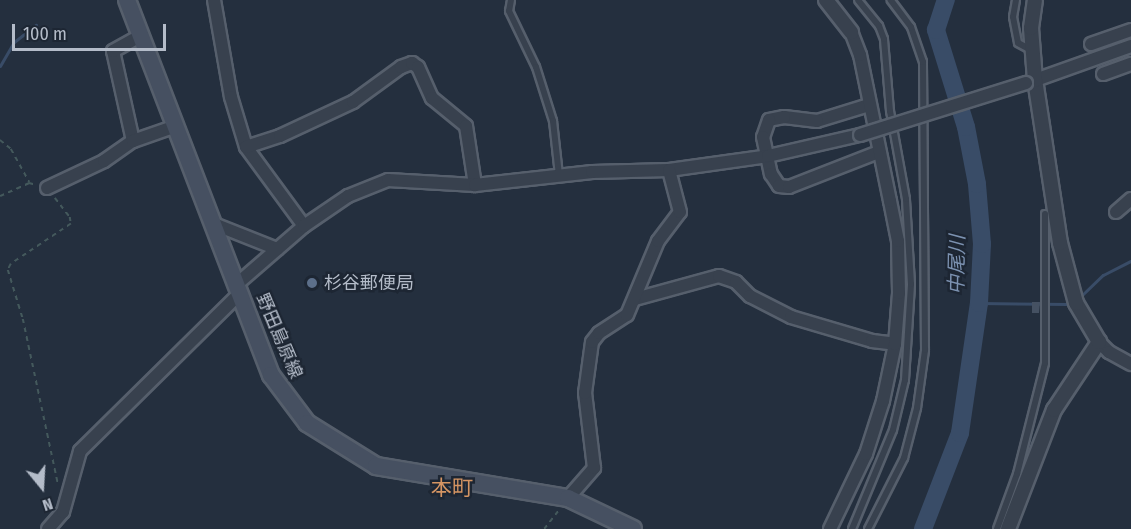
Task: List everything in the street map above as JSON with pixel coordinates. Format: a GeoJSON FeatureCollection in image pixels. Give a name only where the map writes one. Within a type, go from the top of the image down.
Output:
{"type":"FeatureCollection","features":[{"type":"Feature","properties":{"kind":"main road","name":"野田島原線"},"geometry":{"type":"LineString","coordinates":[[128,0],[271,375],[284,397],[307,423],[376,466],[410,474],[568,498],[633,529]]}},
{"type":"Feature","properties":{"kind":"street"},"geometry":{"type":"LineString","coordinates":[[214,0],[231,97],[246,147],[304,226]]}},
{"type":"Feature","properties":{"kind":"street"},"geometry":{"type":"LineString","coordinates":[[826,0],[851,32],[860,55],[898,241],[899,293],[895,344],[883,401],[866,454],[830,529]]}},
{"type":"Feature","properties":{"kind":"street"},"geometry":{"type":"LineString","coordinates":[[1035,0],[1031,81],[1064,267],[1076,303],[1099,342],[1109,352],[1131,364]]}},
{"type":"Feature","properties":{"kind":"street"},"geometry":{"type":"LineString","coordinates":[[1090,44],[1131,30]]}},
{"type":"Feature","properties":{"kind":"street"},"geometry":{"type":"LineString","coordinates":[[133,141],[114,51],[141,35]]}},
{"type":"Feature","properties":{"kind":"street"},"geometry":{"type":"LineString","coordinates":[[48,529],[67,501],[80,452],[277,249],[304,226],[348,196],[382,182],[475,185],[559,175],[669,170],[768,156],[860,135],[1031,81],[1131,46]]}},
{"type":"Feature","properties":{"kind":"street"},"geometry":{"type":"LineString","coordinates":[[246,147],[280,136],[353,102],[401,67],[412,63],[418,67],[432,98],[466,126],[475,185]]}},
{"type":"Feature","properties":{"kind":"street"},"geometry":{"type":"LineString","coordinates":[[1103,74],[1131,64]]}},
{"type":"Feature","properties":{"kind":"street"},"geometry":{"type":"LineString","coordinates":[[869,105],[817,121],[784,117],[769,120],[763,130],[768,156],[775,183],[789,187],[879,152]]}},
{"type":"Feature","properties":{"kind":"street"},"geometry":{"type":"LineString","coordinates":[[47,188],[105,161],[133,141],[176,126]]}},
{"type":"Feature","properties":{"kind":"street"},"geometry":{"type":"LineString","coordinates":[[568,498],[594,468],[585,393],[592,342],[598,333],[627,315],[658,241],[680,212],[669,170]]}},
{"type":"Feature","properties":{"kind":"street"},"geometry":{"type":"LineString","coordinates":[[1116,212],[1131,198]]}},
{"type":"Feature","properties":{"kind":"street"},"geometry":{"type":"LineString","coordinates":[[214,224],[277,249]]}},
{"type":"Feature","properties":{"kind":"street"},"geometry":{"type":"LineString","coordinates":[[635,299],[719,276],[736,282],[750,296],[791,317],[872,341],[895,344]]}},
{"type":"Feature","properties":{"kind":"street"},"geometry":{"type":"LineString","coordinates":[[1008,529],[1054,410],[1099,342]]}},
{"type":"Feature","properties":{"kind":"lane"},"geometry":{"type":"LineString","coordinates":[[511,0],[508,11],[536,67],[553,121],[559,175]]}},
{"type":"Feature","properties":{"kind":"lane"},"geometry":{"type":"LineString","coordinates":[[852,529],[893,430],[905,380],[911,284],[906,199],[890,111],[884,39],[879,26],[858,0]]}},
{"type":"Feature","properties":{"kind":"lane"},"geometry":{"type":"LineString","coordinates":[[867,529],[904,458],[917,408],[925,350],[922,62],[911,27],[891,0]]}},
{"type":"Feature","properties":{"kind":"lane"},"geometry":{"type":"LineString","coordinates":[[1016,0],[1013,17],[1018,43],[1033,51]]}},
{"type":"Feature","properties":{"kind":"lane"},"geometry":{"type":"LineString","coordinates":[[998,529],[1040,388],[1046,302],[1045,214]]}},
{"type":"Feature","properties":{"kind":"path"},"geometry":{"type":"LineString","coordinates":[[0,140],[11,149],[29,183]]}},
{"type":"Feature","properties":{"kind":"path"},"geometry":{"type":"LineString","coordinates":[[0,196],[29,183],[47,188],[70,217],[71,224],[9,266],[23,319],[54,476],[67,501]]}},
{"type":"Feature","properties":{"kind":"path"},"geometry":{"type":"LineString","coordinates":[[544,529],[568,498]]}},
{"type":"Feature","properties":{"kind":"building"},"geometry":{"type":"Polygon","coordinates":[[[1032,302],[1040,302],[1039,313],[1032,313],[1032,302]]]}},
{"type":"Feature","properties":{"kind":"waterway","name":"中尾川"},"geometry":{"type":"LineString","coordinates":[[923,529],[960,433],[979,303],[982,244],[977,184],[966,127],[936,30],[946,0]]}},
{"type":"Feature","properties":{"kind":"waterway"},"geometry":{"type":"LineString","coordinates":[[0,66],[14,42],[36,25]]}},
{"type":"Feature","properties":{"kind":"waterway"},"geometry":{"type":"LineString","coordinates":[[1082,295],[1103,275],[1131,261]]}},
{"type":"Feature","properties":{"kind":"waterway"},"geometry":{"type":"LineString","coordinates":[[979,303],[1067,304]]}},
{"type":"Feature","properties":{"kind":"place","name":"杉谷郵便局"},"geometry":{"type":"Point","coordinates":[312,283]}},
{"type":"Feature","properties":{"kind":"district","name":"本町"},"geometry":{"type":"Point","coordinates":[452,488]}}]}
